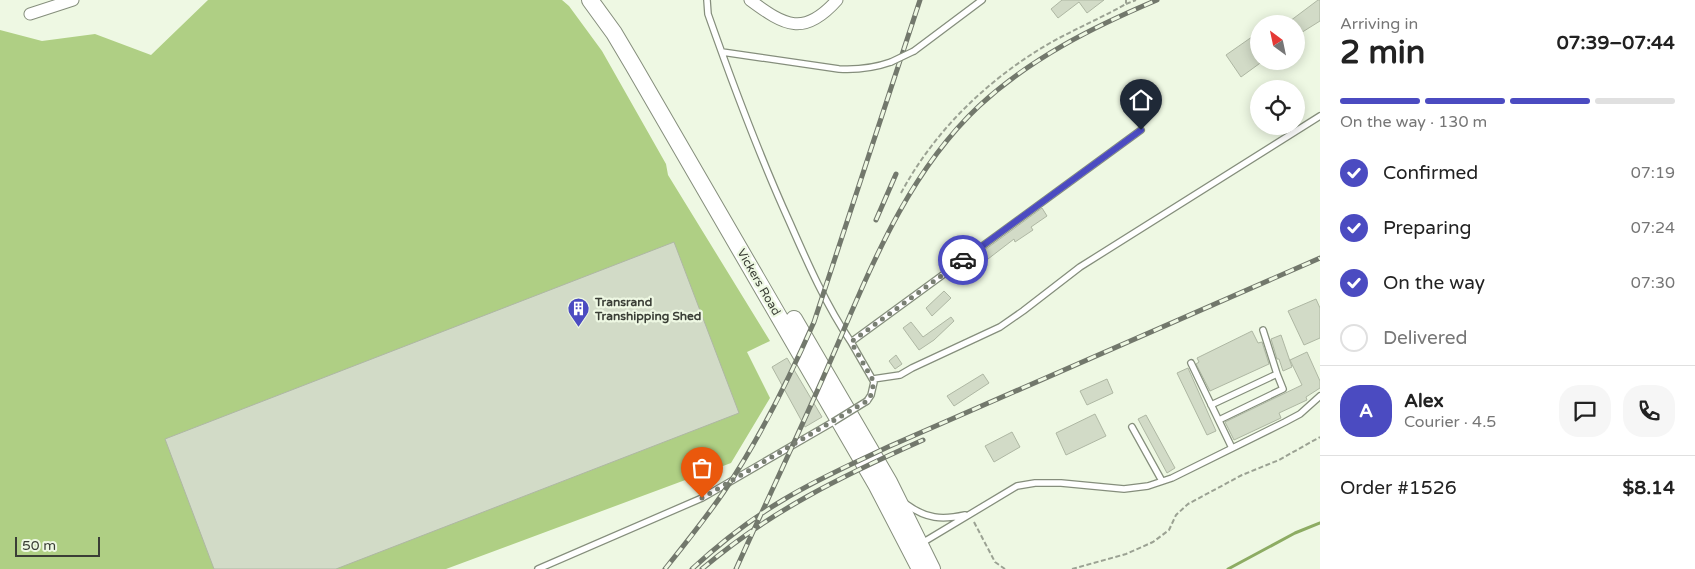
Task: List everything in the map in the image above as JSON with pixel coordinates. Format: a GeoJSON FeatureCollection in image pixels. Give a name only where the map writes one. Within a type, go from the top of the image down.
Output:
{"type":"FeatureCollection","features":[{"type":"Feature","properties":{"kind":"main road","name":"Vickers Road"},"geometry":{"type":"LineString","coordinates":[[590,0],[634,65],[881,493],[932,569]]}},
{"type":"Feature","properties":{"kind":"main road","name":"Vickers Road"},"geometry":{"type":"LineString","coordinates":[[604,0],[646,65],[894,493],[918,548],[920,569]]}},
{"type":"Feature","properties":{"kind":"street"},"geometry":{"type":"LineString","coordinates":[[30,14],[52,3],[73,0]]}},
{"type":"Feature","properties":{"kind":"street"},"geometry":{"type":"LineString","coordinates":[[750,0],[782,21],[794,25],[805,24],[816,18],[837,0]]}},
{"type":"Feature","properties":{"kind":"lane"},"geometry":{"type":"LineString","coordinates":[[538,569],[702,498],[867,401],[874,387],[873,379],[835,318],[794,234],[757,146],[722,52],[708,14],[707,0]]}},
{"type":"Feature","properties":{"kind":"lane"},"geometry":{"type":"LineString","coordinates":[[722,52],[839,69],[877,67],[914,51],[982,0]]}},
{"type":"Feature","properties":{"kind":"lane"},"geometry":{"type":"LineString","coordinates":[[873,379],[900,375],[1000,327],[1080,267],[1320,116]]}},
{"type":"Feature","properties":{"kind":"lane"},"geometry":{"type":"LineString","coordinates":[[851,342],[1141,130]]}},
{"type":"Feature","properties":{"kind":"lane"},"geometry":{"type":"LineString","coordinates":[[1219,420],[1283,389],[1263,330]]}},
{"type":"Feature","properties":{"kind":"lane"},"geometry":{"type":"LineString","coordinates":[[1191,363],[1232,448]]}},
{"type":"Feature","properties":{"kind":"lane"},"geometry":{"type":"LineString","coordinates":[[1211,405],[1277,374]]}},
{"type":"Feature","properties":{"kind":"lane"},"geometry":{"type":"LineString","coordinates":[[918,548],[1017,486],[1035,483],[1060,483],[1124,489],[1148,486],[1162,481],[1300,414],[1320,396]]}},
{"type":"Feature","properties":{"kind":"lane"},"geometry":{"type":"LineString","coordinates":[[1132,427],[1162,481]]}},
{"type":"Feature","properties":{"kind":"lane"},"geometry":{"type":"LineString","coordinates":[[894,493],[908,506],[935,518],[950,518],[970,514]]}},
{"type":"Feature","properties":{"kind":"path"},"geometry":{"type":"LineString","coordinates":[[901,193],[926,151],[951,122],[986,88],[1017,64],[1052,42],[1136,0]]}},
{"type":"Feature","properties":{"kind":"path"},"geometry":{"type":"LineString","coordinates":[[1072,569],[1126,554],[1153,542],[1169,530],[1176,515],[1188,504],[1242,475],[1279,460],[1320,438]]}},
{"type":"Feature","properties":{"kind":"path"},"geometry":{"type":"LineString","coordinates":[[970,514],[995,562],[1005,569]]}},
{"type":"Feature","properties":{"kind":"green space"},"geometry":{"type":"Polygon","coordinates":[[[208,0],[562,0],[569,6],[602,51],[666,164],[668,175],[770,341],[747,352],[770,398],[731,463],[446,569],[0,569],[0,30],[42,41],[95,34],[151,55],[208,0]]]}},
{"type":"Feature","properties":{"kind":"building"},"geometry":{"type":"Polygon","coordinates":[[[1062,0],[1104,0],[1087,13],[1079,2],[1058,18],[1051,9],[1062,0]]]}},
{"type":"Feature","properties":{"kind":"building"},"geometry":{"type":"Polygon","coordinates":[[[1320,0],[1320,21],[1305,30],[1305,15],[1298,15],[1320,0]]]}},
{"type":"Feature","properties":{"kind":"building"},"geometry":{"type":"Polygon","coordinates":[[[1250,38],[1251,70],[1241,77],[1226,55],[1250,38]]]}},
{"type":"Feature","properties":{"kind":"building"},"geometry":{"type":"Polygon","coordinates":[[[1042,208],[1047,216],[1031,227],[1033,230],[1015,242],[1014,239],[988,259],[982,252],[1042,208]]]}},
{"type":"Feature","properties":{"kind":"building","name":"Transrand Transhipping Shed"},"geometry":{"type":"Polygon","coordinates":[[[674,242],[739,413],[336,569],[214,569],[165,439],[674,242]]]}},
{"type":"Feature","properties":{"kind":"building"},"geometry":{"type":"Polygon","coordinates":[[[944,291],[951,298],[932,316],[926,308],[944,291]]]}},
{"type":"Feature","properties":{"kind":"building"},"geometry":{"type":"Polygon","coordinates":[[[1316,299],[1320,308],[1320,338],[1304,345],[1288,311],[1316,299]]]}},
{"type":"Feature","properties":{"kind":"building"},"geometry":{"type":"Polygon","coordinates":[[[951,317],[954,321],[934,340],[919,350],[903,328],[911,322],[923,337],[951,317]]]}},
{"type":"Feature","properties":{"kind":"building"},"geometry":{"type":"Polygon","coordinates":[[[1252,331],[1258,343],[1262,342],[1269,364],[1210,391],[1196,364],[1199,362],[1197,358],[1252,331]]]}},
{"type":"Feature","properties":{"kind":"building"},"geometry":{"type":"Polygon","coordinates":[[[1281,335],[1292,367],[1283,371],[1271,339],[1281,335]]]}},
{"type":"Feature","properties":{"kind":"building"},"geometry":{"type":"Polygon","coordinates":[[[1307,352],[1320,381],[1320,388],[1306,397],[1307,400],[1279,413],[1281,418],[1234,440],[1225,422],[1302,385],[1290,360],[1307,352]]]}},
{"type":"Feature","properties":{"kind":"building"},"geometry":{"type":"Polygon","coordinates":[[[896,355],[902,364],[895,369],[889,361],[896,355]]]}},
{"type":"Feature","properties":{"kind":"building"},"geometry":{"type":"Polygon","coordinates":[[[787,358],[822,417],[805,427],[772,367],[787,358]]]}},
{"type":"Feature","properties":{"kind":"building"},"geometry":{"type":"Polygon","coordinates":[[[1188,368],[1216,431],[1207,435],[1177,373],[1188,368]]]}},
{"type":"Feature","properties":{"kind":"building"},"geometry":{"type":"Polygon","coordinates":[[[983,374],[989,383],[954,406],[947,396],[983,374]]]}},
{"type":"Feature","properties":{"kind":"building"},"geometry":{"type":"Polygon","coordinates":[[[1107,379],[1113,393],[1087,405],[1080,391],[1107,379]]]}},
{"type":"Feature","properties":{"kind":"building"},"geometry":{"type":"Polygon","coordinates":[[[1095,414],[1106,436],[1066,455],[1056,433],[1095,414]]]}},
{"type":"Feature","properties":{"kind":"building"},"geometry":{"type":"Polygon","coordinates":[[[1146,415],[1175,468],[1167,473],[1138,419],[1146,415]]]}},
{"type":"Feature","properties":{"kind":"building"},"geometry":{"type":"Polygon","coordinates":[[[1012,432],[1020,447],[994,462],[985,446],[1012,432]]]}},
{"type":"Feature","properties":{"kind":"waterway"},"geometry":{"type":"LineString","coordinates":[[1228,569],[1295,533],[1320,523]]}},
{"type":"Feature","properties":{"kind":"railway"},"geometry":{"type":"LineString","coordinates":[[665,569],[723,493],[749,452],[772,410],[814,322],[920,0]]}},
{"type":"Feature","properties":{"kind":"railway"},"geometry":{"type":"LineString","coordinates":[[736,569],[877,255],[911,191],[931,161],[979,106],[1041,58],[1086,33],[1157,0]]}},
{"type":"Feature","properties":{"kind":"railway"},"geometry":{"type":"LineString","coordinates":[[876,220],[896,174]]}},
{"type":"Feature","properties":{"kind":"railway"},"geometry":{"type":"LineString","coordinates":[[692,569],[759,515],[796,492],[836,472],[890,446],[1320,258]]}},
{"type":"Feature","properties":{"kind":"railway"},"geometry":{"type":"LineString","coordinates":[[702,569],[728,548],[780,512],[835,481],[923,440]]}},
{"type":"Feature","properties":{"kind":"way so far"},"geometry":{"type":"LineString","coordinates":[[702,498],[867,401],[874,387],[874,382],[872,375],[851,342],[963,260]]}},
{"type":"Feature","properties":{"kind":"place","name":"Transrand Transhipping Shed"},"geometry":{"type":"Point","coordinates":[579,328]}},
{"type":"Feature","properties":{"kind":"route"},"geometry":{"type":"LineString","coordinates":[[963,260],[1141,130]]}}]}
